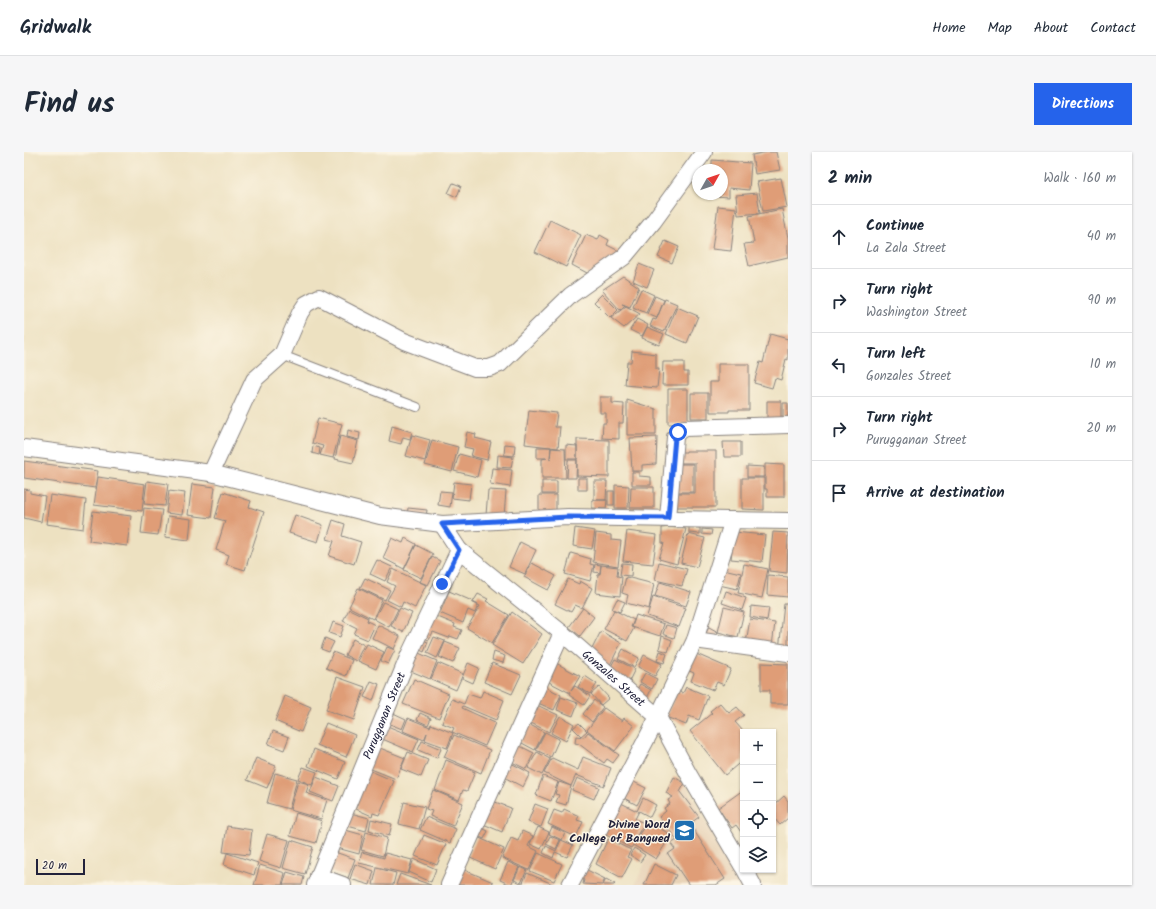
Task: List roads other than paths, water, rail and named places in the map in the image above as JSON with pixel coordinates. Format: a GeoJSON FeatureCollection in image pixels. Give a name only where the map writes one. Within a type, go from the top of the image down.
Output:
{"type":"FeatureCollection","features":[{"type":"Feature","properties":{"kind":"street"},"geometry":{"type":"LineString","coordinates":[[211,473],[254,380],[282,355],[300,313],[306,304],[319,297],[404,341],[475,368],[489,368],[500,364],[571,295],[624,257],[653,222],[704,152]]}},
{"type":"Feature","properties":{"kind":"street"},"geometry":{"type":"LineString","coordinates":[[668,518],[675,437],[678,432],[684,428],[788,425]]}},
{"type":"Feature","properties":{"kind":"street"},"geometry":{"type":"LineString","coordinates":[[24,448],[211,473],[380,516],[442,524],[568,517],[788,521]]}},
{"type":"Feature","properties":{"kind":"street"},"geometry":{"type":"LineString","coordinates":[[570,885],[658,717],[695,640],[733,520]]}},
{"type":"Feature","properties":{"kind":"street","name":"Gonzales Street"},"geometry":{"type":"LineString","coordinates":[[442,524],[459,550],[562,633],[658,717],[688,773],[740,862]]}},
{"type":"Feature","properties":{"kind":"street","name":"Purugganan Street"},"geometry":{"type":"LineString","coordinates":[[317,880],[409,655],[459,550]]}},
{"type":"Feature","properties":{"kind":"street"},"geometry":{"type":"LineString","coordinates":[[449,885],[562,633]]}},
{"type":"Feature","properties":{"kind":"street"},"geometry":{"type":"LineString","coordinates":[[695,640],[788,654]]}},
{"type":"Feature","properties":{"kind":"street"},"geometry":{"type":"LineString","coordinates":[[747,873],[753,885]]}},
{"type":"Feature","properties":{"kind":"street"},"geometry":{"type":"LineString","coordinates":[[317,880],[343,885]]}},
{"type":"Feature","properties":{"kind":"lane"},"geometry":{"type":"LineString","coordinates":[[282,355],[417,408]]}},
{"type":"Feature","properties":{"kind":"place","name":"Divine Word College of Bangued"},"geometry":{"type":"Point","coordinates":[685,831]}}]}
